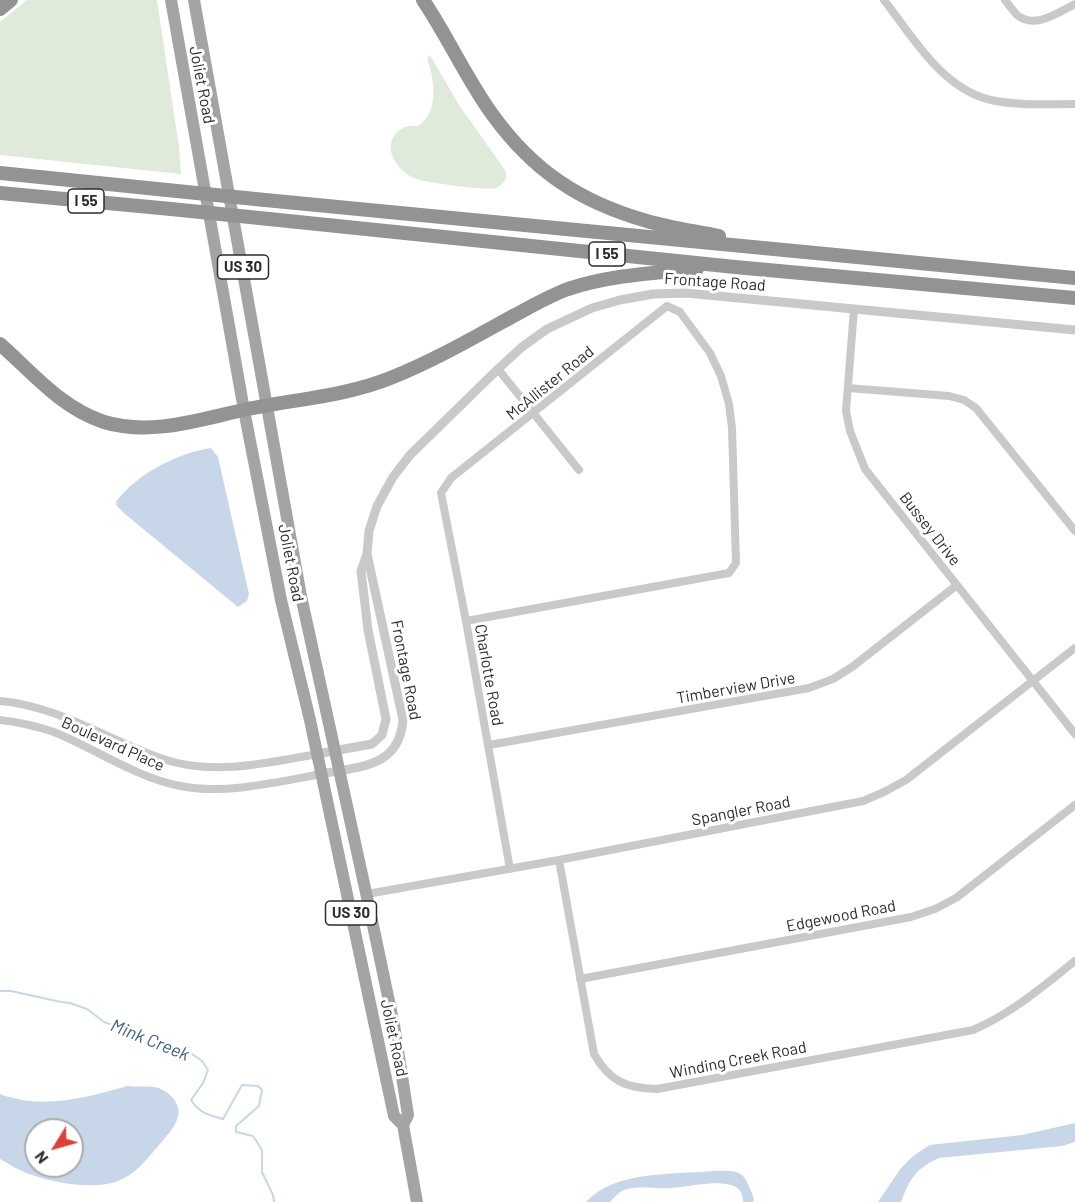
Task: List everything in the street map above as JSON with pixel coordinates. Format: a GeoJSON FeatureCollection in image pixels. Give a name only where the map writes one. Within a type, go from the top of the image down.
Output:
{"type":"FeatureCollection","features":[{"type":"Feature","properties":{"kind":"highway"},"geometry":{"type":"LineString","coordinates":[[0,9],[11,0]]}},
{"type":"Feature","properties":{"kind":"highway"},"geometry":{"type":"LineString","coordinates":[[423,0],[492,114],[521,150],[555,180],[589,200],[649,222],[789,249]]}},
{"type":"Feature","properties":{"kind":"highway","name":"I 55"},"geometry":{"type":"LineString","coordinates":[[0,173],[1075,278]]}},
{"type":"Feature","properties":{"kind":"highway","name":"I 55"},"geometry":{"type":"LineString","coordinates":[[0,193],[735,267],[1075,298]]}},
{"type":"Feature","properties":{"kind":"highway"},"geometry":{"type":"LineString","coordinates":[[0,344],[62,401],[84,414],[105,422],[127,426],[159,427],[332,396],[363,388],[427,362],[566,290],[632,274],[735,267]]}},
{"type":"Feature","properties":{"kind":"main road","name":"Joliet Road"},"geometry":{"type":"LineString","coordinates":[[171,0],[244,410],[281,600],[317,754],[394,1116],[403,1125],[417,1202]]}},
{"type":"Feature","properties":{"kind":"main road","name":"Joliet Road"},"geometry":{"type":"LineString","coordinates":[[194,0],[301,596],[396,1036],[408,1115],[403,1125]]}},
{"type":"Feature","properties":{"kind":"street"},"geometry":{"type":"LineString","coordinates":[[884,0],[927,56],[946,75],[966,90],[989,100],[1017,104],[1075,104]]}},
{"type":"Feature","properties":{"kind":"street"},"geometry":{"type":"LineString","coordinates":[[1005,0],[1018,16],[1029,21],[1042,20],[1075,4]]}},
{"type":"Feature","properties":{"kind":"street","name":"Frontage Road"},"geometry":{"type":"LineString","coordinates":[[317,754],[372,744],[382,735],[386,719],[368,630],[361,570],[367,554],[373,516],[393,477],[410,455],[498,369],[522,347],[556,325],[592,308],[620,300],[654,294],[686,292],[1075,330]]}},
{"type":"Feature","properties":{"kind":"street","name":"McAllister Road"},"geometry":{"type":"LineString","coordinates":[[444,487],[451,478],[667,306],[675,308],[696,332],[721,376],[729,404],[732,428],[736,563],[733,570],[729,573],[466,621]]}},
{"type":"Feature","properties":{"kind":"street","name":"Bussey Drive"},"geometry":{"type":"LineString","coordinates":[[854,309],[846,411],[850,432],[865,469],[1075,734]]}},
{"type":"Feature","properties":{"kind":"street"},"geometry":{"type":"LineString","coordinates":[[498,369],[579,470]]}},
{"type":"Feature","properties":{"kind":"street"},"geometry":{"type":"LineString","coordinates":[[848,387],[949,396],[964,400],[976,408],[1075,531]]}},
{"type":"Feature","properties":{"kind":"street","name":"Charlotte Road"},"geometry":{"type":"LineString","coordinates":[[444,487],[441,493],[510,869]]}},
{"type":"Feature","properties":{"kind":"street","name":"Frontage Road"},"geometry":{"type":"LineString","coordinates":[[321,774],[379,760],[398,745],[402,733],[403,720],[367,554]]}},
{"type":"Feature","properties":{"kind":"street","name":"Timberview Drive"},"geometry":{"type":"LineString","coordinates":[[489,745],[809,688],[832,679],[852,667],[957,585]]}},
{"type":"Feature","properties":{"kind":"street","name":"Spangler Road"},"geometry":{"type":"LineString","coordinates":[[367,894],[559,860],[863,801],[906,780],[1075,648]]}},
{"type":"Feature","properties":{"kind":"street","name":"Boulevard Place"},"geometry":{"type":"LineString","coordinates":[[0,701],[43,710],[164,759],[189,765],[209,768],[230,767],[317,754]]}},
{"type":"Feature","properties":{"kind":"street","name":"Boulevard Place"},"geometry":{"type":"LineString","coordinates":[[0,720],[25,723],[53,732],[143,774],[180,786],[213,790],[321,774]]}},
{"type":"Feature","properties":{"kind":"street","name":"Edgewood Road"},"geometry":{"type":"LineString","coordinates":[[580,979],[911,917],[935,909],[956,898],[1075,806]]}},
{"type":"Feature","properties":{"kind":"street","name":"Winding Creek Road"},"geometry":{"type":"LineString","coordinates":[[559,860],[594,1054],[612,1078],[640,1089],[657,1089],[973,1030],[1016,1008],[1075,962]]}},
{"type":"Feature","properties":{"kind":"green space"},"geometry":{"type":"Polygon","coordinates":[[[27,0],[157,0],[181,174],[0,155],[0,22],[27,0]]]}},
{"type":"Feature","properties":{"kind":"green space"},"geometry":{"type":"Polygon","coordinates":[[[430,55],[459,105],[505,170],[506,178],[499,187],[469,188],[424,181],[405,173],[395,162],[391,149],[394,136],[404,127],[418,126],[425,120],[432,105],[432,76],[427,59],[430,55]]]}},
{"type":"Feature","properties":{"kind":"water"},"geometry":{"type":"Polygon","coordinates":[[[211,448],[218,457],[249,594],[247,601],[238,607],[125,514],[116,502],[145,474],[171,460],[211,448]]]}},
{"type":"Feature","properties":{"kind":"water"},"geometry":{"type":"Polygon","coordinates":[[[127,1086],[156,1087],[165,1091],[176,1102],[178,1115],[169,1133],[146,1161],[130,1175],[108,1184],[71,1184],[42,1178],[84,1178],[84,1118],[24,1118],[24,1172],[0,1159],[0,1094],[16,1099],[48,1102],[79,1098],[127,1086]]]}},
{"type":"Feature","properties":{"kind":"water"},"geometry":{"type":"Polygon","coordinates":[[[1075,1123],[1075,1142],[1062,1146],[939,1158],[924,1166],[914,1176],[901,1202],[878,1202],[901,1168],[913,1156],[930,1145],[1022,1135],[1075,1123]]]}},
{"type":"Feature","properties":{"kind":"water"},"geometry":{"type":"Polygon","coordinates":[[[730,1171],[741,1174],[754,1199],[753,1202],[743,1202],[737,1187],[716,1183],[670,1188],[641,1187],[624,1190],[610,1202],[586,1202],[612,1184],[628,1179],[730,1171]]]}},
{"type":"Feature","properties":{"kind":"waterway","name":"Mink Creek"},"geometry":{"type":"LineString","coordinates":[[0,991],[11,991],[70,1003],[87,1009],[104,1022],[154,1040],[172,1050],[192,1054],[202,1061],[208,1070],[203,1083],[191,1100],[197,1108],[209,1115],[223,1119],[242,1085],[258,1086],[262,1090],[259,1106],[236,1126],[236,1132],[253,1136],[262,1150],[262,1172],[274,1202]]}}]}
